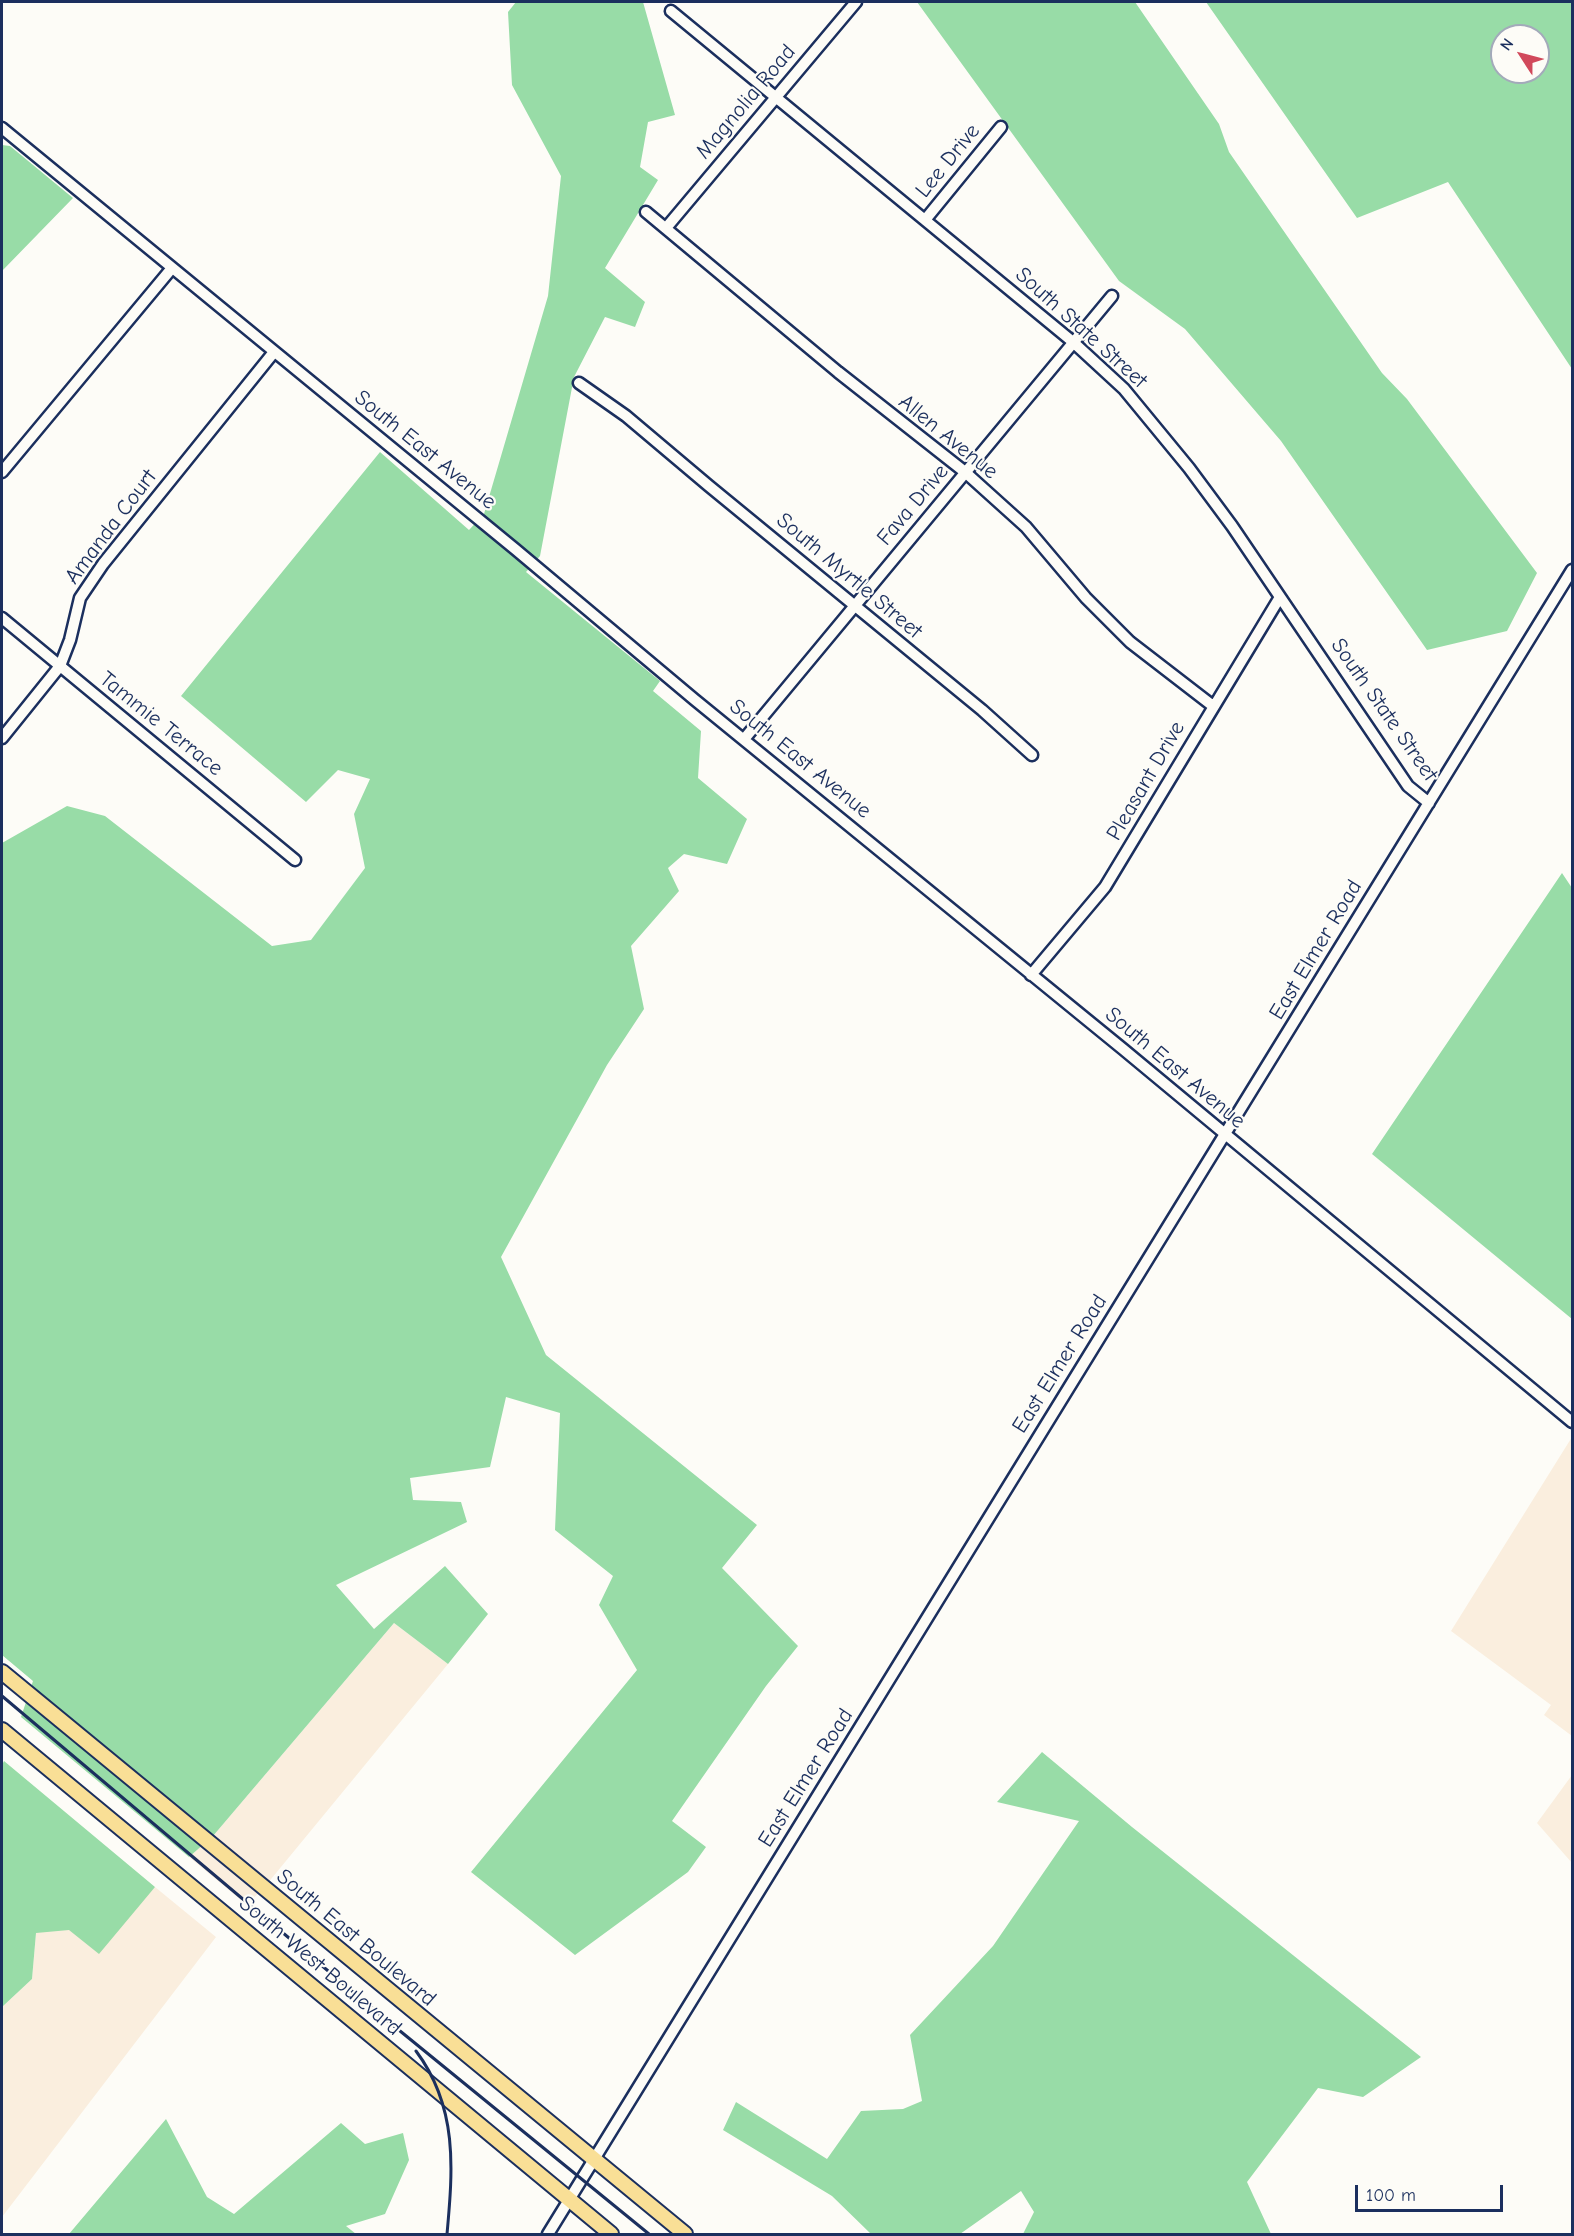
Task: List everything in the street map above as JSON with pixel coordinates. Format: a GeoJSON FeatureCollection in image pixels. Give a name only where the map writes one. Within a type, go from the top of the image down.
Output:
{"type":"FeatureCollection","features":[{"type":"Feature","properties":{"kind":"main road","name":"South East Boulevard"},"geometry":{"type":"LineString","coordinates":[[2,1672],[685,2235]]}},
{"type":"Feature","properties":{"kind":"main road","name":"South West Boulevard"},"geometry":{"type":"LineString","coordinates":[[2,1730],[611,2235]]}},
{"type":"Feature","properties":{"kind":"street","name":"Magnolia Road"},"geometry":{"type":"LineString","coordinates":[[666,228],[856,2]]}},
{"type":"Feature","properties":{"kind":"street","name":"South State Street"},"geometry":{"type":"LineString","coordinates":[[671,11],[1073,342],[1116,381],[1142,409],[1209,494],[1325,661],[1408,786],[1429,803]]}},
{"type":"Feature","properties":{"kind":"street","name":"Lee Drive"},"geometry":{"type":"LineString","coordinates":[[925,220],[1000,127]]}},
{"type":"Feature","properties":{"kind":"street","name":"South East Avenue"},"geometry":{"type":"LineString","coordinates":[[2,131],[515,549],[695,700],[745,738],[1572,1422]]}},
{"type":"Feature","properties":{"kind":"street","name":"Allen Avenue"},"geometry":{"type":"LineString","coordinates":[[646,212],[838,372],[965,472],[1026,527],[1086,598],[1130,642],[1213,706]]}},
{"type":"Feature","properties":{"kind":"street"},"geometry":{"type":"LineString","coordinates":[[2,472],[172,268]]}},
{"type":"Feature","properties":{"kind":"street","name":"Fava Drive"},"geometry":{"type":"LineString","coordinates":[[745,738],[1112,296]]}},
{"type":"Feature","properties":{"kind":"street","name":"Amanda Court"},"geometry":{"type":"LineString","coordinates":[[2,738],[60,666],[70,640],[80,598],[103,564],[274,352]]}},
{"type":"Feature","properties":{"kind":"street","name":"South Myrtle Street"},"geometry":{"type":"LineString","coordinates":[[579,384],[604,399],[640,428],[982,710],[1032,755]]}},
{"type":"Feature","properties":{"kind":"street","name":"East Elmer Road"},"geometry":{"type":"LineString","coordinates":[[548,2235],[1572,570]]}},
{"type":"Feature","properties":{"kind":"street","name":"Pleasant Drive"},"geometry":{"type":"LineString","coordinates":[[1031,975],[1105,887],[1127,854],[1213,706],[1280,597]]}},
{"type":"Feature","properties":{"kind":"street","name":"Tammie Terrace"},"geometry":{"type":"LineString","coordinates":[[2,618],[295,860]]}},
{"type":"Feature","properties":{"kind":"shaded area"},"geometry":{"type":"Polygon","coordinates":[[[1572,1437],[1572,1736],[1544,1715],[1551,1705],[1451,1631],[1572,1437]]]}},
{"type":"Feature","properties":{"kind":"shaded area"},"geometry":{"type":"Polygon","coordinates":[[[394,1623],[448,1664],[267,1884],[247,1905],[189,1857],[213,1836],[394,1623]]]}},
{"type":"Feature","properties":{"kind":"shaded area"},"geometry":{"type":"Polygon","coordinates":[[[1572,1775],[1572,1863],[1537,1823],[1572,1775]]]}},
{"type":"Feature","properties":{"kind":"shaded area"},"geometry":{"type":"Polygon","coordinates":[[[155,1887],[216,1937],[2,2217],[2,2007],[32,1979],[36,1933],[148,1892],[155,1887]]]}},
{"type":"Feature","properties":{"kind":"green space"},"geometry":{"type":"Polygon","coordinates":[[[516,2],[643,2],[675,115],[648,122],[640,167],[658,180],[605,268],[645,302],[635,327],[605,317],[574,377],[540,556],[526,572],[660,681],[653,691],[701,731],[698,778],[747,819],[727,864],[684,854],[668,868],[679,891],[631,946],[644,1009],[607,1065],[501,1257],[546,1355],[757,1525],[722,1568],[798,1646],[766,1686],[672,1821],[706,1847],[688,1872],[575,1955],[471,1872],[637,1670],[599,1605],[613,1576],[555,1530],[560,1413],[506,1397],[490,1467],[410,1478],[413,1500],[461,1502],[467,1522],[336,1585],[374,1629],[445,1566],[488,1614],[448,1664],[394,1623],[213,1836],[189,1857],[21,1717],[33,1681],[2,1655],[2,843],[67,806],[105,816],[272,946],[311,940],[365,868],[354,814],[370,779],[338,770],[306,802],[181,696],[380,452],[469,530],[484,514],[548,296],[561,176],[512,85],[508,12],[516,2]]]}},
{"type":"Feature","properties":{"kind":"green space"},"geometry":{"type":"Polygon","coordinates":[[[917,2],[1135,2],[1219,124],[1229,152],[1382,373],[1407,399],[1537,573],[1507,631],[1427,650],[1281,441],[1185,329],[1119,281],[917,2]]]}},
{"type":"Feature","properties":{"kind":"green space"},"geometry":{"type":"Polygon","coordinates":[[[1206,2],[1572,2],[1572,369],[1448,182],[1357,218],[1206,2]]]}},
{"type":"Feature","properties":{"kind":"green space"},"geometry":{"type":"Polygon","coordinates":[[[2,145],[10,146],[73,198],[2,271],[2,145]]]}},
{"type":"Feature","properties":{"kind":"green space"},"geometry":{"type":"Polygon","coordinates":[[[1562,873],[1572,888],[1572,1319],[1372,1154],[1562,873]]]}},
{"type":"Feature","properties":{"kind":"green space"},"geometry":{"type":"Polygon","coordinates":[[[1042,1752],[1132,1827],[1421,2057],[1363,2097],[1318,2088],[1247,2182],[1271,2234],[1023,2234],[1034,2212],[1021,2191],[960,2234],[871,2234],[832,2196],[723,2130],[736,2102],[827,2159],[861,2111],[903,2109],[922,2101],[910,2035],[993,1946],[1079,1821],[997,1802],[1042,1752]]]}},
{"type":"Feature","properties":{"kind":"green space"},"geometry":{"type":"Polygon","coordinates":[[[4,1761],[155,1887],[99,1954],[69,1930],[36,1933],[32,1979],[2,2007],[2,1765],[4,1761]]]}},
{"type":"Feature","properties":{"kind":"green space"},"geometry":{"type":"Polygon","coordinates":[[[166,2119],[207,2197],[234,2214],[341,2123],[365,2144],[403,2133],[409,2160],[385,2214],[346,2226],[356,2234],[69,2234],[166,2119]]]}},
{"type":"Feature","properties":{"kind":"railway"},"geometry":{"type":"LineString","coordinates":[[2,1696],[378,2013],[649,2234]]}},
{"type":"Feature","properties":{"kind":"railway"},"geometry":{"type":"LineString","coordinates":[[416,2051],[430,2072],[446,2116],[451,2162],[447,2234]]}}]}
